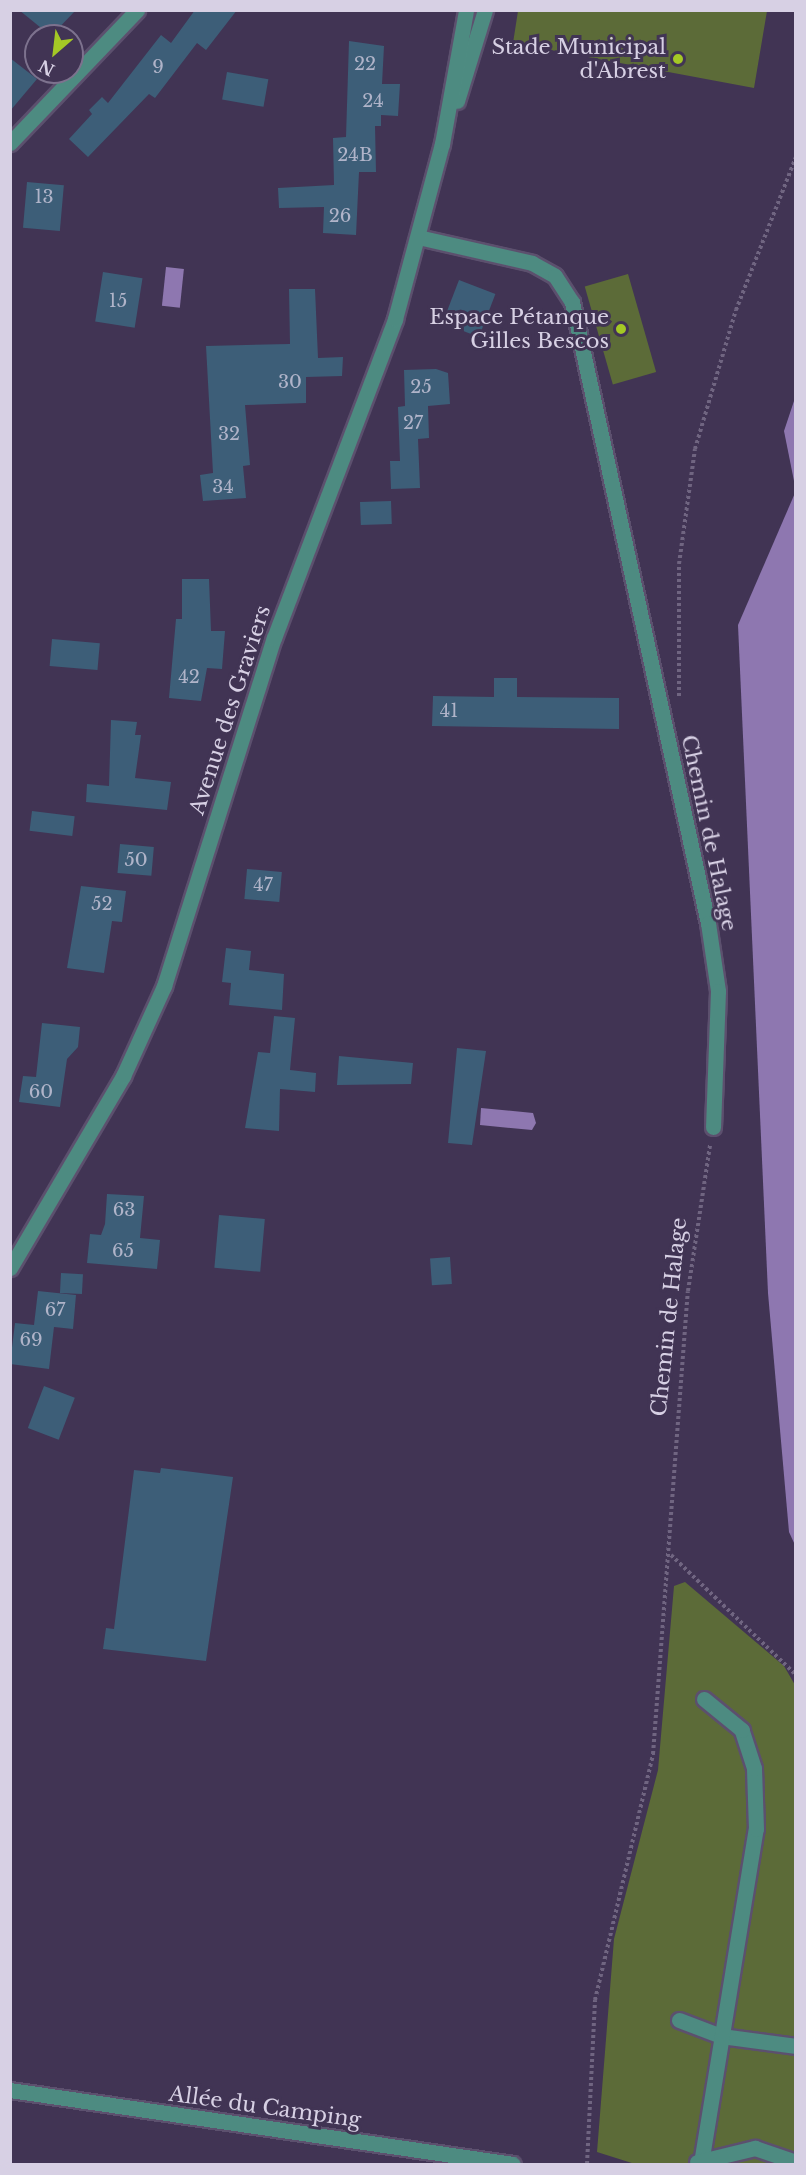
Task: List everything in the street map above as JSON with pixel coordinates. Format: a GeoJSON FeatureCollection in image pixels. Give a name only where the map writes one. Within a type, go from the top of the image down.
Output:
{"type":"FeatureCollection","features":[{"type":"Feature","properties":{"kind":"street"},"geometry":{"type":"LineString","coordinates":[[10,143],[137,10]]}},
{"type":"Feature","properties":{"kind":"street","name":"Avenue des Graviers"},"geometry":{"type":"LineString","coordinates":[[442,144],[466,10]]}},
{"type":"Feature","properties":{"kind":"street","name":"Avenue des Graviers"},"geometry":{"type":"LineString","coordinates":[[10,1268],[123,1076],[164,986],[274,638],[394,320],[442,144],[485,10]]}},
{"type":"Feature","properties":{"kind":"street","name":"Chemin de Halage"},"geometry":{"type":"LineString","coordinates":[[418,237],[532,263],[555,276],[572,302],[708,923],[718,992],[713,1126]]}},
{"type":"Feature","properties":{"kind":"street"},"geometry":{"type":"LineString","coordinates":[[704,1699],[742,1730],[754,1768],[756,1829],[722,2036],[698,2161],[755,2148],[795,2162]]}},
{"type":"Feature","properties":{"kind":"street"},"geometry":{"type":"LineString","coordinates":[[679,2020],[722,2036],[795,2046]]}},
{"type":"Feature","properties":{"kind":"street","name":"Allée du Camping"},"geometry":{"type":"LineString","coordinates":[[10,2090],[513,2164]]}},
{"type":"Feature","properties":{"kind":"path"},"geometry":{"type":"LineString","coordinates":[[678,702],[679,564],[695,449],[736,310],[795,157]]}},
{"type":"Feature","properties":{"kind":"path","name":"Chemin de Halage"},"geometry":{"type":"LineString","coordinates":[[587,2164],[595,2000],[653,1754],[671,1555],[688,1291],[713,1126]]}},
{"type":"Feature","properties":{"kind":"path"},"geometry":{"type":"LineString","coordinates":[[671,1555],[795,1675]]}},
{"type":"Feature","properties":{"kind":"green space","name":"Stade Municipal d'Abrest"},"geometry":{"type":"Polygon","coordinates":[[[518,10],[767,11],[754,88],[513,43],[518,10]]]}},
{"type":"Feature","properties":{"kind":"green space","name":"Espace Pétanque Gilles Bescos"},"geometry":{"type":"Polygon","coordinates":[[[628,274],[656,372],[613,384],[585,286],[628,274]]]}},
{"type":"Feature","properties":{"kind":"green space"},"geometry":{"type":"Polygon","coordinates":[[[685,1582],[784,1666],[795,1685],[795,2164],[635,2164],[597,2152],[614,1939],[658,1770],[674,1586],[685,1582]]]}},
{"type":"Feature","properties":{"kind":"shaded area"},"geometry":{"type":"Polygon","coordinates":[[[166,267],[184,269],[180,308],[162,306],[166,267]]]}},
{"type":"Feature","properties":{"kind":"shaded area"},"geometry":{"type":"Polygon","coordinates":[[[795,398],[795,486],[784,431],[795,398]]]}},
{"type":"Feature","properties":{"kind":"shaded area"},"geometry":{"type":"Polygon","coordinates":[[[795,493],[795,1545],[789,1532],[768,1293],[738,625],[795,493]]]}},
{"type":"Feature","properties":{"kind":"shaded area"},"geometry":{"type":"Polygon","coordinates":[[[481,1108],[533,1113],[536,1123],[532,1130],[480,1125],[481,1108]]]}},
{"type":"Feature","properties":{"kind":"building"},"geometry":{"type":"Polygon","coordinates":[[[19,10],[76,10],[63,24],[36,24],[19,10]]]}},
{"type":"Feature","properties":{"kind":"building"},"geometry":{"type":"Polygon","coordinates":[[[195,10],[237,10],[206,50],[197,43],[155,98],[149,94],[88,157],[69,139],[92,114],[89,110],[102,97],[108,103],[161,35],[171,43],[195,10]]]}},
{"type":"Feature","properties":{"kind":"building"},"geometry":{"type":"Polygon","coordinates":[[[349,41],[384,46],[382,84],[400,84],[398,116],[381,115],[381,126],[375,126],[376,172],[359,172],[356,235],[323,233],[324,207],[279,208],[278,188],[334,185],[333,138],[346,137],[349,41]]]}},
{"type":"Feature","properties":{"kind":"building"},"geometry":{"type":"Polygon","coordinates":[[[10,58],[24,69],[24,84],[33,84],[10,111],[10,58]]]}},
{"type":"Feature","properties":{"kind":"building"},"geometry":{"type":"Polygon","coordinates":[[[227,72],[268,79],[263,107],[222,100],[227,72]]]}},
{"type":"Feature","properties":{"kind":"building"},"geometry":{"type":"Polygon","coordinates":[[[27,182],[64,185],[60,231],[23,228],[27,182]]]}},
{"type":"Feature","properties":{"kind":"building"},"geometry":{"type":"Polygon","coordinates":[[[103,272],[143,278],[135,328],[95,321],[103,272]]]}},
{"type":"Feature","properties":{"kind":"building"},"geometry":{"type":"Polygon","coordinates":[[[459,280],[495,294],[479,337],[443,323],[459,280]]]}},
{"type":"Feature","properties":{"kind":"building"},"geometry":{"type":"Polygon","coordinates":[[[289,289],[315,289],[318,358],[343,357],[342,376],[306,377],[306,403],[245,405],[250,465],[243,466],[246,498],[203,501],[200,475],[213,473],[206,346],[290,344],[289,289]]]}},
{"type":"Feature","properties":{"kind":"building"},"geometry":{"type":"Polygon","coordinates":[[[436,369],[448,373],[450,404],[428,406],[429,438],[418,439],[420,488],[391,489],[390,461],[400,461],[398,407],[405,406],[404,370],[436,369]]]}},
{"type":"Feature","properties":{"kind":"building"},"geometry":{"type":"Polygon","coordinates":[[[391,501],[392,524],[361,525],[360,502],[391,501]]]}},
{"type":"Feature","properties":{"kind":"building"},"geometry":{"type":"Polygon","coordinates":[[[182,579],[209,579],[211,631],[225,631],[222,669],[207,668],[201,701],[169,698],[176,619],[182,619],[182,579]]]}},
{"type":"Feature","properties":{"kind":"building"},"geometry":{"type":"Polygon","coordinates":[[[52,639],[100,643],[97,670],[50,666],[52,639]]]}},
{"type":"Feature","properties":{"kind":"building"},"geometry":{"type":"Polygon","coordinates":[[[494,678],[517,678],[517,697],[619,698],[619,729],[432,726],[433,696],[494,697],[494,678]]]}},
{"type":"Feature","properties":{"kind":"building"},"geometry":{"type":"Polygon","coordinates":[[[111,720],[137,722],[135,735],[141,735],[135,778],[171,782],[167,810],[86,802],[87,784],[109,786],[111,720]]]}},
{"type":"Feature","properties":{"kind":"building"},"geometry":{"type":"Polygon","coordinates":[[[32,811],[75,816],[72,836],[30,831],[32,811]]]}},
{"type":"Feature","properties":{"kind":"building"},"geometry":{"type":"Polygon","coordinates":[[[120,844],[154,847],[151,876],[117,873],[120,844]]]}},
{"type":"Feature","properties":{"kind":"building"},"geometry":{"type":"Polygon","coordinates":[[[247,869],[282,872],[279,902],[244,899],[247,869]]]}},
{"type":"Feature","properties":{"kind":"building"},"geometry":{"type":"Polygon","coordinates":[[[81,886],[126,891],[122,922],[112,921],[104,973],[67,968],[81,886]]]}},
{"type":"Feature","properties":{"kind":"building"},"geometry":{"type":"Polygon","coordinates":[[[226,948],[251,951],[249,970],[284,974],[282,1010],[229,1005],[231,983],[222,982],[226,948]]]}},
{"type":"Feature","properties":{"kind":"building"},"geometry":{"type":"Polygon","coordinates":[[[274,1016],[295,1018],[290,1070],[316,1073],[315,1092],[280,1089],[279,1131],[245,1128],[258,1052],[270,1053],[274,1016]]]}},
{"type":"Feature","properties":{"kind":"building"},"geometry":{"type":"Polygon","coordinates":[[[42,1023],[80,1027],[78,1047],[67,1059],[60,1107],[19,1102],[23,1076],[36,1077],[42,1023]]]}},
{"type":"Feature","properties":{"kind":"building"},"geometry":{"type":"Polygon","coordinates":[[[457,1048],[486,1051],[472,1145],[448,1143],[457,1048]]]}},
{"type":"Feature","properties":{"kind":"building"},"geometry":{"type":"Polygon","coordinates":[[[339,1056],[413,1063],[411,1084],[337,1085],[339,1056]]]}},
{"type":"Feature","properties":{"kind":"building"},"geometry":{"type":"Polygon","coordinates":[[[107,1194],[144,1196],[140,1238],[160,1240],[157,1269],[87,1263],[90,1234],[101,1235],[105,1224],[107,1194]]]}},
{"type":"Feature","properties":{"kind":"building"},"geometry":{"type":"Polygon","coordinates":[[[219,1215],[265,1219],[260,1272],[214,1268],[219,1215]]]}},
{"type":"Feature","properties":{"kind":"building"},"geometry":{"type":"Polygon","coordinates":[[[450,1257],[452,1284],[432,1285],[430,1258],[450,1257]]]}},
{"type":"Feature","properties":{"kind":"building"},"geometry":{"type":"Polygon","coordinates":[[[61,1273],[83,1274],[82,1294],[60,1293],[61,1273]]]}},
{"type":"Feature","properties":{"kind":"building"},"geometry":{"type":"Polygon","coordinates":[[[38,1291],[76,1295],[73,1329],[54,1327],[49,1369],[10,1364],[15,1323],[34,1325],[38,1291]]]}},
{"type":"Feature","properties":{"kind":"building"},"geometry":{"type":"Polygon","coordinates":[[[44,1386],[75,1398],[59,1440],[28,1428],[44,1386]]]}},
{"type":"Feature","properties":{"kind":"building"},"geometry":{"type":"Polygon","coordinates":[[[161,1468],[233,1477],[206,1661],[103,1649],[106,1628],[114,1629],[134,1470],[160,1473],[161,1468]]]}},
{"type":"Feature","properties":{"kind":"place","name":"Stade Municipal d'Abrest"},"geometry":{"type":"Point","coordinates":[678,59]}},
{"type":"Feature","properties":{"kind":"place","name":"Espace Pétanque Gilles Bescos"},"geometry":{"type":"Point","coordinates":[621,329]}}]}
